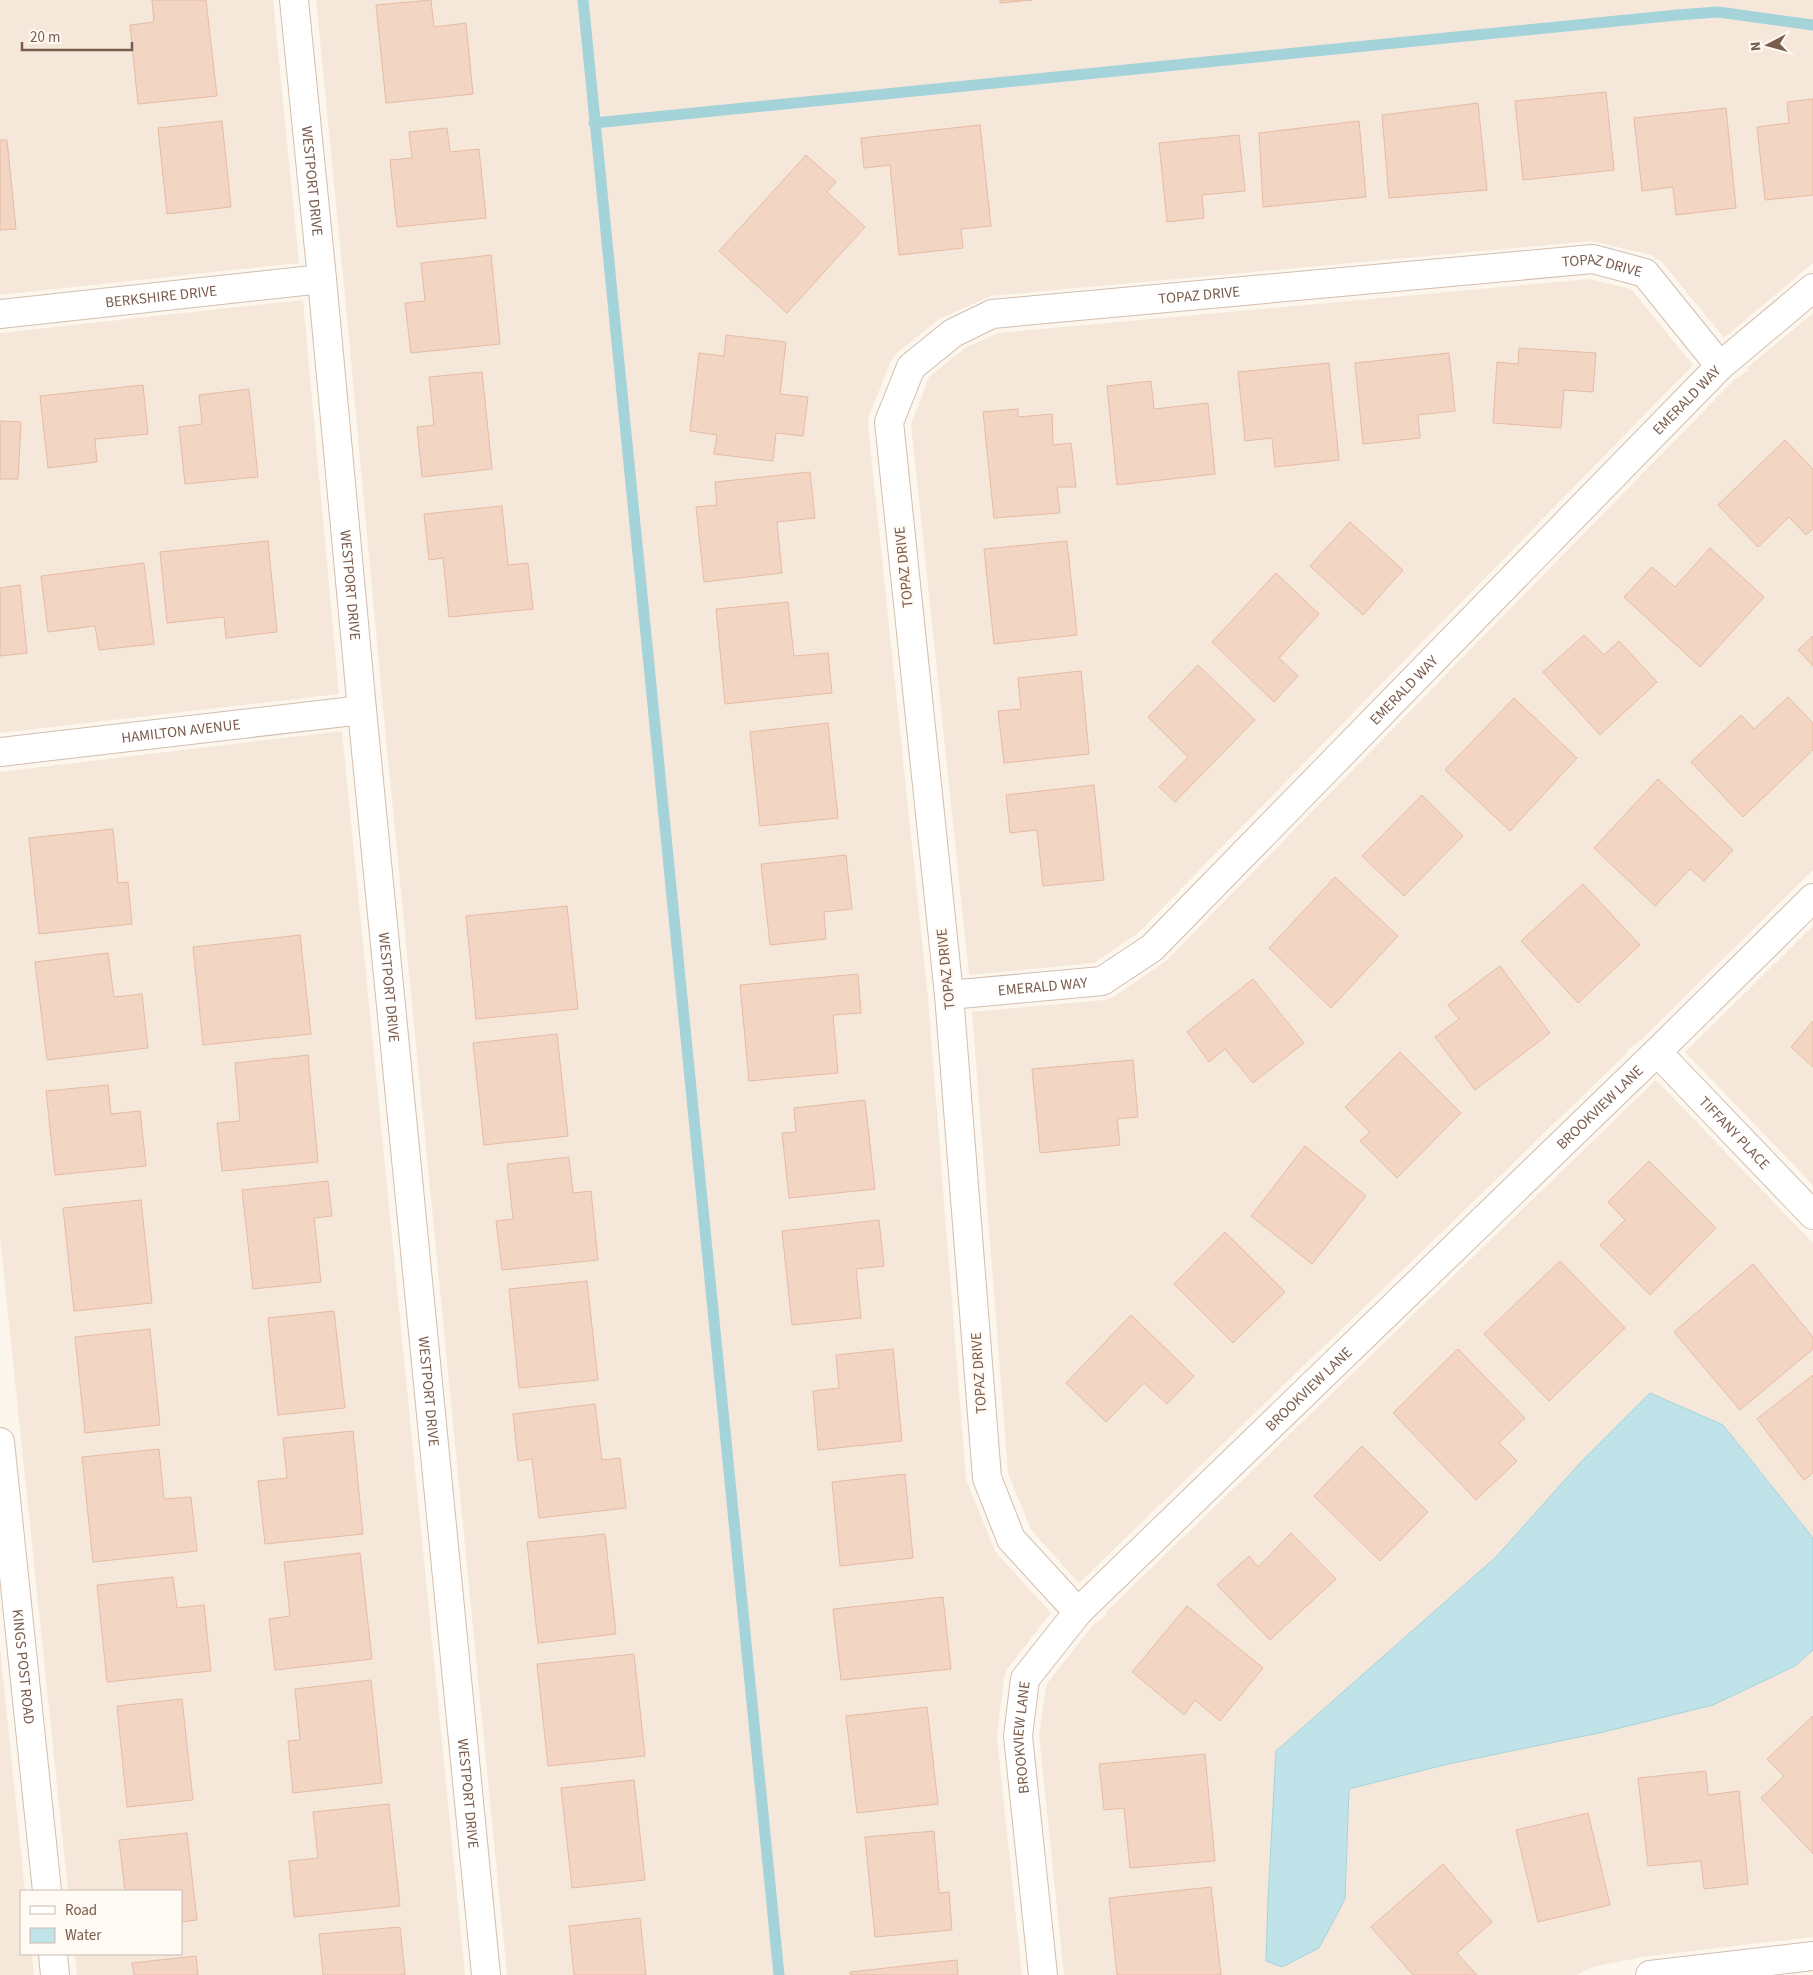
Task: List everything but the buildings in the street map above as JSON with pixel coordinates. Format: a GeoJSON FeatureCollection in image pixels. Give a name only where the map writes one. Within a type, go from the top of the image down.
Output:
{"type":"FeatureCollection","features":[{"type":"Feature","properties":{"kind":"street","name":"WESTPORT DRIVE"},"geometry":{"type":"LineString","coordinates":[[294,0],[486,1975]]}},
{"type":"Feature","properties":{"kind":"street","name":"TOPAZ DRIVE"},"geometry":{"type":"LineString","coordinates":[[1078,1612],[1012,1539],[987,1478],[949,996],[889,422],[911,367],[953,333],[992,314],[1593,259],[1645,273],[1720,366]]}},
{"type":"Feature","properties":{"kind":"street","name":"BERKSHIRE DRIVE"},"geometry":{"type":"LineString","coordinates":[[0,314],[322,279]]}},
{"type":"Feature","properties":{"kind":"street","name":"EMERALD WAY"},"geometry":{"type":"LineString","coordinates":[[949,996],[1102,981],[1152,948],[1720,366],[1813,288]]}},
{"type":"Feature","properties":{"kind":"street","name":"HAMILTON AVENUE"},"geometry":{"type":"LineString","coordinates":[[0,752],[362,710]]}},
{"type":"Feature","properties":{"kind":"street","name":"BROOKVIEW LANE"},"geometry":{"type":"LineString","coordinates":[[1043,1975],[1018,1736],[1026,1679],[1078,1612],[1813,898]]}},
{"type":"Feature","properties":{"kind":"street","name":"TIFFANY PLACE"},"geometry":{"type":"LineString","coordinates":[[1656,1052],[1813,1215]]}},
{"type":"Feature","properties":{"kind":"street","name":"KINGS POST ROAD"},"geometry":{"type":"LineString","coordinates":[[0,1442],[47,1890]]}},
{"type":"Feature","properties":{"kind":"street"},"geometry":{"type":"LineString","coordinates":[[53,1955],[56,1975]]}},
{"type":"Feature","properties":{"kind":"street"},"geometry":{"type":"LineString","coordinates":[[1650,1975],[1813,1956]]}},
{"type":"Feature","properties":{"kind":"shaded area"},"geometry":{"type":"Polygon","coordinates":[[[0,0],[273,0],[299,263],[0,295],[0,0]]]}},
{"type":"Feature","properties":{"kind":"shaded area"},"geometry":{"type":"Polygon","coordinates":[[[316,0],[1813,0],[1813,263],[1724,338],[1662,262],[1651,255],[1591,241],[991,296],[939,319],[897,353],[891,361],[869,416],[868,425],[928,998],[966,1479],[995,1551],[1051,1613],[1008,1668],[1004,1677],[997,1738],[1022,1975],[507,1975],[316,0]]]}},
{"type":"Feature","properties":{"kind":"shaded area"},"geometry":{"type":"Polygon","coordinates":[[[1590,279],[1631,289],[1693,365],[1137,934],[1094,963],[969,975],[911,424],[929,377],[965,348],[998,333],[1590,279]]]}},
{"type":"Feature","properties":{"kind":"shaded area"},"geometry":{"type":"Polygon","coordinates":[[[303,300],[339,694],[0,733],[0,333],[303,300]]]}},
{"type":"Feature","properties":{"kind":"shaded area"},"geometry":{"type":"Polygon","coordinates":[[[1813,313],[1813,870],[1642,1039],[1627,1050],[1628,1052],[1079,1583],[1031,1530],[1008,1473],[972,1012],[1104,1000],[1115,996],[1167,960],[1734,380],[1749,370],[1747,368],[1813,313]]]}},
{"type":"Feature","properties":{"kind":"shaded area"},"geometry":{"type":"Polygon","coordinates":[[[342,731],[465,1975],[77,1975],[75,1955],[182,1955],[182,1890],[68,1890],[0,1237],[0,772],[342,731]]]}},
{"type":"Feature","properties":{"kind":"shaded area"},"geometry":{"type":"Polygon","coordinates":[[[1813,926],[1813,1185],[1685,1052],[1813,926]]]}},
{"type":"Feature","properties":{"kind":"shaded area"},"geometry":{"type":"Polygon","coordinates":[[[1656,1080],[1813,1243],[1813,1538],[1723,1425],[1580,1463],[1496,1557],[1276,1751],[1266,1961],[1319,1948],[1345,1899],[1349,1789],[1448,1764],[1599,1733],[1713,1705],[1795,1666],[1813,1650],[1813,1937],[1642,1957],[1592,1967],[1577,1975],[1064,1975],[1039,1735],[1046,1685],[1093,1625],[1107,1614],[1106,1612],[1656,1080]]]}},
{"type":"Feature","properties":{"kind":"shaded area"},"geometry":{"type":"Polygon","coordinates":[[[0,1647],[25,1890],[20,1890],[20,1955],[32,1955],[34,1975],[0,1975],[0,1647]]]}},
{"type":"Feature","properties":{"kind":"water"},"geometry":{"type":"Polygon","coordinates":[[[1650,1393],[1723,1425],[1813,1538],[1813,1650],[1795,1666],[1713,1705],[1599,1733],[1448,1764],[1349,1789],[1345,1899],[1319,1948],[1282,1967],[1266,1961],[1276,1751],[1496,1557],[1580,1463],[1650,1393]]]}},
{"type":"Feature","properties":{"kind":"waterway"},"geometry":{"type":"LineString","coordinates":[[583,0],[779,1975]]}},
{"type":"Feature","properties":{"kind":"waterway"},"geometry":{"type":"LineString","coordinates":[[594,123],[1677,15],[1718,12],[1813,25]]}}]}
